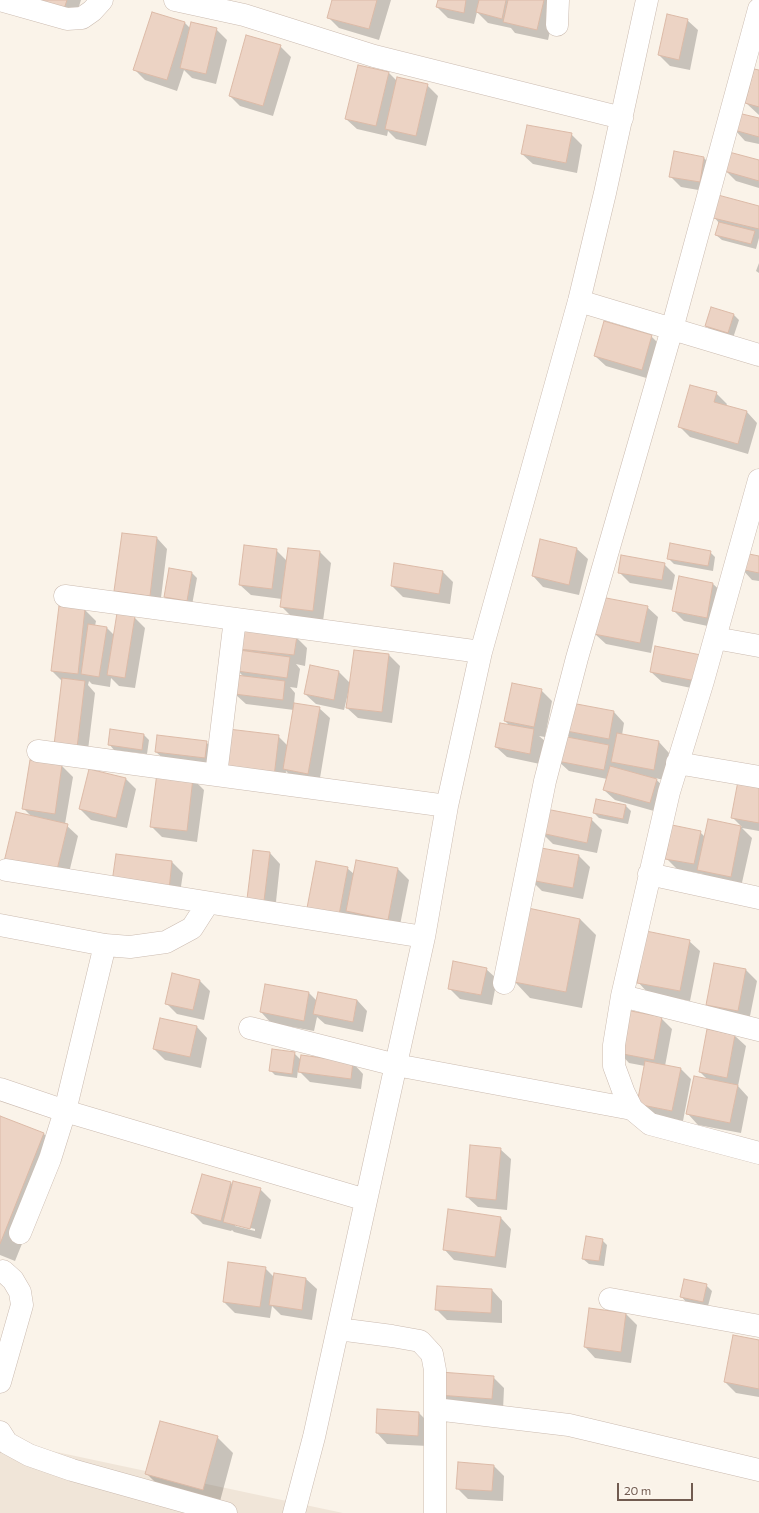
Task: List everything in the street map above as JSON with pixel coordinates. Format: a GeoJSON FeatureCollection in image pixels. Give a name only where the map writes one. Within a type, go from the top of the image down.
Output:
{"type":"FeatureCollection","features":[{"type":"Feature","properties":{"kind":"street"},"geometry":{"type":"LineString","coordinates":[[0,0],[67,18],[82,18],[92,11],[102,0]]}},
{"type":"Feature","properties":{"kind":"street"},"geometry":{"type":"LineString","coordinates":[[175,0],[244,16],[374,56],[622,118]]}},
{"type":"Feature","properties":{"kind":"street"},"geometry":{"type":"LineString","coordinates":[[557,25],[558,0]]}},
{"type":"Feature","properties":{"kind":"street"},"geometry":{"type":"LineString","coordinates":[[294,1513],[314,1437],[424,937],[447,806],[481,652],[578,301],[622,118],[648,0]]}},
{"type":"Feature","properties":{"kind":"street"},"geometry":{"type":"LineString","coordinates":[[504,983],[545,781],[576,658],[672,329],[759,9]]}},
{"type":"Feature","properties":{"kind":"street"},"geometry":{"type":"LineString","coordinates":[[578,301],[759,355]]}},
{"type":"Feature","properties":{"kind":"street"},"geometry":{"type":"LineString","coordinates":[[759,480],[715,638],[677,763],[649,874],[622,996],[614,1045],[614,1066],[624,1093],[632,1109],[650,1124],[759,1154]]}},
{"type":"Feature","properties":{"kind":"street"},"geometry":{"type":"LineString","coordinates":[[65,596],[481,652]]}},
{"type":"Feature","properties":{"kind":"street"},"geometry":{"type":"LineString","coordinates":[[216,775],[234,619]]}},
{"type":"Feature","properties":{"kind":"street"},"geometry":{"type":"LineString","coordinates":[[715,638],[759,646]]}},
{"type":"Feature","properties":{"kind":"street"},"geometry":{"type":"LineString","coordinates":[[38,751],[447,806]]}},
{"type":"Feature","properties":{"kind":"street"},"geometry":{"type":"LineString","coordinates":[[677,763],[759,777]]}},
{"type":"Feature","properties":{"kind":"street"},"geometry":{"type":"LineString","coordinates":[[6,870],[424,937]]}},
{"type":"Feature","properties":{"kind":"street"},"geometry":{"type":"LineString","coordinates":[[649,874],[759,898]]}},
{"type":"Feature","properties":{"kind":"street"},"geometry":{"type":"LineString","coordinates":[[0,925],[105,945],[130,947],[166,942],[192,928],[208,903]]}},
{"type":"Feature","properties":{"kind":"street"},"geometry":{"type":"LineString","coordinates":[[20,1234],[50,1159],[65,1111],[105,945]]}},
{"type":"Feature","properties":{"kind":"street"},"geometry":{"type":"LineString","coordinates":[[622,996],[759,1030]]}},
{"type":"Feature","properties":{"kind":"street"},"geometry":{"type":"LineString","coordinates":[[250,1028],[396,1065],[632,1109]]}},
{"type":"Feature","properties":{"kind":"street"},"geometry":{"type":"LineString","coordinates":[[0,1089],[65,1111],[366,1200]]}},
{"type":"Feature","properties":{"kind":"street"},"geometry":{"type":"LineString","coordinates":[[0,1382],[22,1305],[20,1292],[13,1280],[3,1271]]}},
{"type":"Feature","properties":{"kind":"street"},"geometry":{"type":"LineString","coordinates":[[610,1299],[759,1326]]}},
{"type":"Feature","properties":{"kind":"street"},"geometry":{"type":"LineString","coordinates":[[338,1329],[392,1336],[420,1342],[432,1354],[435,1370],[435,1513]]}},
{"type":"Feature","properties":{"kind":"street"},"geometry":{"type":"LineString","coordinates":[[435,1409],[568,1424],[759,1470]]}},
{"type":"Feature","properties":{"kind":"street"},"geometry":{"type":"LineString","coordinates":[[0,1432],[7,1443],[29,1455],[72,1470],[226,1513]]}},
{"type":"Feature","properties":{"kind":"shaded area"},"geometry":{"type":"Polygon","coordinates":[[[0,1440],[343,1513],[0,1513],[0,1440]]]}},
{"type":"Feature","properties":{"kind":"building"},"geometry":{"type":"Polygon","coordinates":[[[27,0],[67,0],[63,12],[27,0]]]}},
{"type":"Feature","properties":{"kind":"building"},"geometry":{"type":"Polygon","coordinates":[[[332,0],[377,0],[369,29],[327,18],[332,0]]]}},
{"type":"Feature","properties":{"kind":"building"},"geometry":{"type":"Polygon","coordinates":[[[438,0],[466,0],[464,13],[436,7],[438,0]]]}},
{"type":"Feature","properties":{"kind":"building"},"geometry":{"type":"Polygon","coordinates":[[[479,0],[506,0],[502,19],[476,12],[479,0]]]}},
{"type":"Feature","properties":{"kind":"building"},"geometry":{"type":"Polygon","coordinates":[[[508,0],[544,0],[537,30],[503,22],[508,0]]]}},
{"type":"Feature","properties":{"kind":"building"},"geometry":{"type":"Polygon","coordinates":[[[152,12],[185,22],[167,80],[133,70],[152,12]]]}},
{"type":"Feature","properties":{"kind":"building"},"geometry":{"type":"Polygon","coordinates":[[[667,14],[688,19],[679,60],[658,55],[667,14]]]}},
{"type":"Feature","properties":{"kind":"building"},"geometry":{"type":"Polygon","coordinates":[[[191,22],[217,28],[206,74],[180,68],[191,22]]]}},
{"type":"Feature","properties":{"kind":"building"},"geometry":{"type":"Polygon","coordinates":[[[246,35],[281,45],[263,106],[229,96],[246,35]]]}},
{"type":"Feature","properties":{"kind":"building"},"geometry":{"type":"Polygon","coordinates":[[[358,65],[389,72],[376,126],[345,119],[358,65]]]}},
{"type":"Feature","properties":{"kind":"building"},"geometry":{"type":"Polygon","coordinates":[[[754,69],[759,70],[759,107],[745,103],[754,69]]]}},
{"type":"Feature","properties":{"kind":"building"},"geometry":{"type":"Polygon","coordinates":[[[397,77],[428,84],[416,136],[385,129],[397,77]]]}},
{"type":"Feature","properties":{"kind":"building"},"geometry":{"type":"Polygon","coordinates":[[[738,113],[759,118],[759,137],[734,130],[738,113]]]}},
{"type":"Feature","properties":{"kind":"building"},"geometry":{"type":"Polygon","coordinates":[[[527,125],[572,133],[566,163],[521,154],[527,125]]]}},
{"type":"Feature","properties":{"kind":"building"},"geometry":{"type":"Polygon","coordinates":[[[674,151],[704,157],[700,182],[669,177],[674,151]]]}},
{"type":"Feature","properties":{"kind":"building"},"geometry":{"type":"Polygon","coordinates":[[[729,152],[759,160],[759,181],[724,171],[729,152]]]}},
{"type":"Feature","properties":{"kind":"building"},"geometry":{"type":"Polygon","coordinates":[[[718,195],[759,206],[759,229],[713,218],[718,195]]]}},
{"type":"Feature","properties":{"kind":"building"},"geometry":{"type":"Polygon","coordinates":[[[719,222],[755,231],[751,244],[715,235],[719,222]]]}},
{"type":"Feature","properties":{"kind":"building"},"geometry":{"type":"Polygon","coordinates":[[[711,307],[734,314],[728,333],[705,326],[711,307]]]}},
{"type":"Feature","properties":{"kind":"building"},"geometry":{"type":"Polygon","coordinates":[[[604,321],[652,335],[642,370],[594,356],[604,321]]]}},
{"type":"Feature","properties":{"kind":"building"},"geometry":{"type":"Polygon","coordinates":[[[690,385],[717,392],[714,402],[747,411],[738,444],[678,427],[690,385]]]}},
{"type":"Feature","properties":{"kind":"building"},"geometry":{"type":"Polygon","coordinates":[[[122,533],[157,537],[150,596],[114,591],[122,533]]]}},
{"type":"Feature","properties":{"kind":"building"},"geometry":{"type":"Polygon","coordinates":[[[540,539],[577,548],[569,585],[532,576],[540,539]]]}},
{"type":"Feature","properties":{"kind":"building"},"geometry":{"type":"Polygon","coordinates":[[[670,543],[711,551],[708,566],[667,559],[670,543]]]}},
{"type":"Feature","properties":{"kind":"building"},"geometry":{"type":"Polygon","coordinates":[[[244,545],[277,549],[272,589],[239,585],[244,545]]]}},
{"type":"Feature","properties":{"kind":"building"},"geometry":{"type":"Polygon","coordinates":[[[288,548],[320,551],[313,611],[280,607],[288,548]]]}},
{"type":"Feature","properties":{"kind":"building"},"geometry":{"type":"Polygon","coordinates":[[[744,553],[759,556],[759,573],[740,569],[744,553]]]}},
{"type":"Feature","properties":{"kind":"building"},"geometry":{"type":"Polygon","coordinates":[[[621,555],[665,563],[662,580],[618,573],[621,555]]]}},
{"type":"Feature","properties":{"kind":"building"},"geometry":{"type":"Polygon","coordinates":[[[394,563],[443,571],[439,594],[391,586],[394,563]]]}},
{"type":"Feature","properties":{"kind":"building"},"geometry":{"type":"Polygon","coordinates":[[[169,568],[192,572],[187,601],[164,597],[169,568]]]}},
{"type":"Feature","properties":{"kind":"building"},"geometry":{"type":"Polygon","coordinates":[[[679,576],[713,583],[707,618],[672,611],[679,576]]]}},
{"type":"Feature","properties":{"kind":"building"},"geometry":{"type":"Polygon","coordinates":[[[601,597],[648,606],[640,643],[594,634],[601,597]]]}},
{"type":"Feature","properties":{"kind":"building"},"geometry":{"type":"Polygon","coordinates":[[[59,606],[85,609],[78,674],[51,671],[59,606]]]}},
{"type":"Feature","properties":{"kind":"building"},"geometry":{"type":"Polygon","coordinates":[[[117,613],[135,616],[125,678],[107,675],[117,613]]]}},
{"type":"Feature","properties":{"kind":"building"},"geometry":{"type":"Polygon","coordinates":[[[88,624],[107,627],[99,677],[81,674],[88,624]]]}},
{"type":"Feature","properties":{"kind":"building"},"geometry":{"type":"Polygon","coordinates":[[[241,629],[297,636],[294,655],[239,649],[241,629]]]}},
{"type":"Feature","properties":{"kind":"building"},"geometry":{"type":"Polygon","coordinates":[[[655,646],[701,655],[696,681],[650,672],[655,646]]]}},
{"type":"Feature","properties":{"kind":"building"},"geometry":{"type":"Polygon","coordinates":[[[239,650],[290,657],[287,678],[237,671],[239,650]]]}},
{"type":"Feature","properties":{"kind":"building"},"geometry":{"type":"Polygon","coordinates":[[[354,650],[389,654],[382,712],[346,708],[354,650]]]}},
{"type":"Feature","properties":{"kind":"building"},"geometry":{"type":"Polygon","coordinates":[[[310,665],[339,671],[334,700],[304,694],[310,665]]]}},
{"type":"Feature","properties":{"kind":"building"},"geometry":{"type":"Polygon","coordinates":[[[236,675],[285,681],[283,700],[234,694],[236,675]]]}},
{"type":"Feature","properties":{"kind":"building"},"geometry":{"type":"Polygon","coordinates":[[[62,678],[85,681],[77,748],[54,745],[62,678]]]}},
{"type":"Feature","properties":{"kind":"building"},"geometry":{"type":"Polygon","coordinates":[[[512,683],[542,689],[534,727],[504,721],[512,683]]]}},
{"type":"Feature","properties":{"kind":"building"},"geometry":{"type":"Polygon","coordinates":[[[566,702],[614,711],[609,739],[561,730],[566,702]]]}},
{"type":"Feature","properties":{"kind":"building"},"geometry":{"type":"Polygon","coordinates":[[[294,703],[320,707],[308,774],[283,769],[294,703]]]}},
{"type":"Feature","properties":{"kind":"building"},"geometry":{"type":"Polygon","coordinates":[[[500,723],[534,729],[530,754],[495,747],[500,723]]]}},
{"type":"Feature","properties":{"kind":"building"},"geometry":{"type":"Polygon","coordinates":[[[110,729],[144,734],[142,750],[108,745],[110,729]]]}},
{"type":"Feature","properties":{"kind":"building"},"geometry":{"type":"Polygon","coordinates":[[[228,729],[279,735],[274,777],[222,771],[228,729]]]}},
{"type":"Feature","properties":{"kind":"building"},"geometry":{"type":"Polygon","coordinates":[[[617,733],[659,741],[654,770],[611,762],[617,733]]]}},
{"type":"Feature","properties":{"kind":"building"},"geometry":{"type":"Polygon","coordinates":[[[157,735],[207,741],[205,758],[155,752],[157,735]]]}},
{"type":"Feature","properties":{"kind":"building"},"geometry":{"type":"Polygon","coordinates":[[[562,736],[609,745],[604,770],[557,761],[562,736]]]}},
{"type":"Feature","properties":{"kind":"building"},"geometry":{"type":"Polygon","coordinates":[[[30,760],[62,765],[55,814],[22,809],[30,760]]]}},
{"type":"Feature","properties":{"kind":"building"},"geometry":{"type":"Polygon","coordinates":[[[610,766],[657,779],[650,803],[603,790],[610,766]]]}},
{"type":"Feature","properties":{"kind":"building"},"geometry":{"type":"Polygon","coordinates":[[[89,769],[126,778],[116,818],[79,809],[89,769]]]}},
{"type":"Feature","properties":{"kind":"building"},"geometry":{"type":"Polygon","coordinates":[[[157,773],[193,778],[187,831],[150,827],[157,773]]]}},
{"type":"Feature","properties":{"kind":"building"},"geometry":{"type":"Polygon","coordinates":[[[738,781],[759,785],[759,823],[731,818],[738,781]]]}},
{"type":"Feature","properties":{"kind":"building"},"geometry":{"type":"Polygon","coordinates":[[[596,799],[626,805],[623,819],[593,813],[596,799]]]}},
{"type":"Feature","properties":{"kind":"building"},"geometry":{"type":"Polygon","coordinates":[[[546,809],[592,818],[587,843],[541,833],[546,809]]]}},
{"type":"Feature","properties":{"kind":"building"},"geometry":{"type":"Polygon","coordinates":[[[16,812],[68,824],[56,874],[4,862],[16,812]]]}},
{"type":"Feature","properties":{"kind":"building"},"geometry":{"type":"Polygon","coordinates":[[[708,819],[741,826],[731,877],[697,870],[708,819]]]}},
{"type":"Feature","properties":{"kind":"building"},"geometry":{"type":"Polygon","coordinates":[[[672,825],[701,831],[694,864],[665,859],[672,825]]]}},
{"type":"Feature","properties":{"kind":"building"},"geometry":{"type":"Polygon","coordinates":[[[536,847],[579,855],[573,888],[530,880],[536,847]]]}},
{"type":"Feature","properties":{"kind":"building"},"geometry":{"type":"Polygon","coordinates":[[[253,850],[270,852],[264,901],[247,899],[253,850]]]}},
{"type":"Feature","properties":{"kind":"building"},"geometry":{"type":"Polygon","coordinates":[[[116,854],[172,861],[169,890],[112,882],[116,854]]]}},
{"type":"Feature","properties":{"kind":"building"},"geometry":{"type":"Polygon","coordinates":[[[356,860],[398,868],[388,920],[346,911],[356,860]]]}},
{"type":"Feature","properties":{"kind":"building"},"geometry":{"type":"Polygon","coordinates":[[[316,861],[348,867],[339,915],[307,908],[316,861]]]}},
{"type":"Feature","properties":{"kind":"building"},"geometry":{"type":"Polygon","coordinates":[[[528,908],[580,919],[566,992],[514,982],[528,908]]]}},
{"type":"Feature","properties":{"kind":"building"},"geometry":{"type":"Polygon","coordinates":[[[646,931],[690,940],[680,991],[637,983],[646,931]]]}},
{"type":"Feature","properties":{"kind":"building"},"geometry":{"type":"Polygon","coordinates":[[[453,961],[487,968],[481,995],[448,989],[453,961]]]}},
{"type":"Feature","properties":{"kind":"building"},"geometry":{"type":"Polygon","coordinates":[[[714,963],[746,969],[738,1011],[706,1005],[714,963]]]}},
{"type":"Feature","properties":{"kind":"building"},"geometry":{"type":"Polygon","coordinates":[[[172,973],[200,980],[193,1010],[165,1004],[172,973]]]}},
{"type":"Feature","properties":{"kind":"building"},"geometry":{"type":"Polygon","coordinates":[[[265,984],[309,992],[304,1021],[260,1012],[265,984]]]}},
{"type":"Feature","properties":{"kind":"building"},"geometry":{"type":"Polygon","coordinates":[[[318,992],[357,1000],[353,1022],[313,1014],[318,992]]]}},
{"type":"Feature","properties":{"kind":"building"},"geometry":{"type":"Polygon","coordinates":[[[626,1010],[662,1017],[654,1060],[618,1053],[626,1010]]]}},
{"type":"Feature","properties":{"kind":"building"},"geometry":{"type":"Polygon","coordinates":[[[160,1018],[197,1026],[190,1057],[153,1049],[160,1018]]]}},
{"type":"Feature","properties":{"kind":"building"},"geometry":{"type":"Polygon","coordinates":[[[707,1029],[735,1035],[727,1078],[699,1072],[707,1029]]]}},
{"type":"Feature","properties":{"kind":"building"},"geometry":{"type":"Polygon","coordinates":[[[272,1049],[295,1052],[292,1074],[269,1071],[272,1049]]]}},
{"type":"Feature","properties":{"kind":"building"},"geometry":{"type":"Polygon","coordinates":[[[301,1055],[353,1062],[351,1079],[298,1072],[301,1055]]]}},
{"type":"Feature","properties":{"kind":"building"},"geometry":{"type":"Polygon","coordinates":[[[645,1061],[681,1068],[672,1111],[637,1104],[645,1061]]]}},
{"type":"Feature","properties":{"kind":"building"},"geometry":{"type":"Polygon","coordinates":[[[694,1076],[738,1085],[730,1123],[686,1114],[694,1076]]]}},
{"type":"Feature","properties":{"kind":"building"},"geometry":{"type":"Polygon","coordinates":[[[0,1116],[44,1133],[0,1244],[0,1116]]]}},
{"type":"Feature","properties":{"kind":"building"},"geometry":{"type":"Polygon","coordinates":[[[470,1145],[501,1148],[496,1200],[466,1197],[470,1145]]]}},
{"type":"Feature","properties":{"kind":"building"},"geometry":{"type":"Polygon","coordinates":[[[202,1174],[231,1182],[221,1221],[191,1213],[202,1174]]]}},
{"type":"Feature","properties":{"kind":"building"},"geometry":{"type":"Polygon","coordinates":[[[233,1181],[261,1188],[250,1229],[223,1222],[233,1181]]]}},
{"type":"Feature","properties":{"kind":"building"},"geometry":{"type":"Polygon","coordinates":[[[448,1209],[501,1217],[495,1257],[443,1250],[448,1209]]]}},
{"type":"Feature","properties":{"kind":"building"},"geometry":{"type":"Polygon","coordinates":[[[586,1236],[603,1239],[599,1261],[582,1259],[586,1236]]]}},
{"type":"Feature","properties":{"kind":"building"},"geometry":{"type":"Polygon","coordinates":[[[228,1262],[266,1267],[260,1307],[223,1302],[228,1262]]]}},
{"type":"Feature","properties":{"kind":"building"},"geometry":{"type":"Polygon","coordinates":[[[274,1273],[306,1278],[302,1310],[269,1305],[274,1273]]]}},
{"type":"Feature","properties":{"kind":"building"},"geometry":{"type":"Polygon","coordinates":[[[684,1279],[707,1284],[703,1302],[680,1297],[684,1279]]]}},
{"type":"Feature","properties":{"kind":"building"},"geometry":{"type":"Polygon","coordinates":[[[437,1286],[492,1289],[491,1313],[435,1310],[437,1286]]]}},
{"type":"Feature","properties":{"kind":"building"},"geometry":{"type":"Polygon","coordinates":[[[589,1308],[626,1313],[621,1352],[584,1347],[589,1308]]]}},
{"type":"Feature","properties":{"kind":"building"},"geometry":{"type":"Polygon","coordinates":[[[733,1335],[759,1340],[759,1389],[724,1382],[733,1335]]]}},
{"type":"Feature","properties":{"kind":"building"},"geometry":{"type":"Polygon","coordinates":[[[440,1372],[494,1376],[492,1399],[438,1395],[440,1372]]]}},
{"type":"Feature","properties":{"kind":"building"},"geometry":{"type":"Polygon","coordinates":[[[377,1409],[419,1412],[418,1436],[376,1433],[377,1409]]]}},
{"type":"Feature","properties":{"kind":"building"},"geometry":{"type":"Polygon","coordinates":[[[160,1421],[218,1436],[203,1490],[145,1474],[160,1421]]]}},
{"type":"Feature","properties":{"kind":"building"},"geometry":{"type":"Polygon","coordinates":[[[458,1462],[494,1465],[492,1491],[456,1489],[458,1462]]]}}]}
